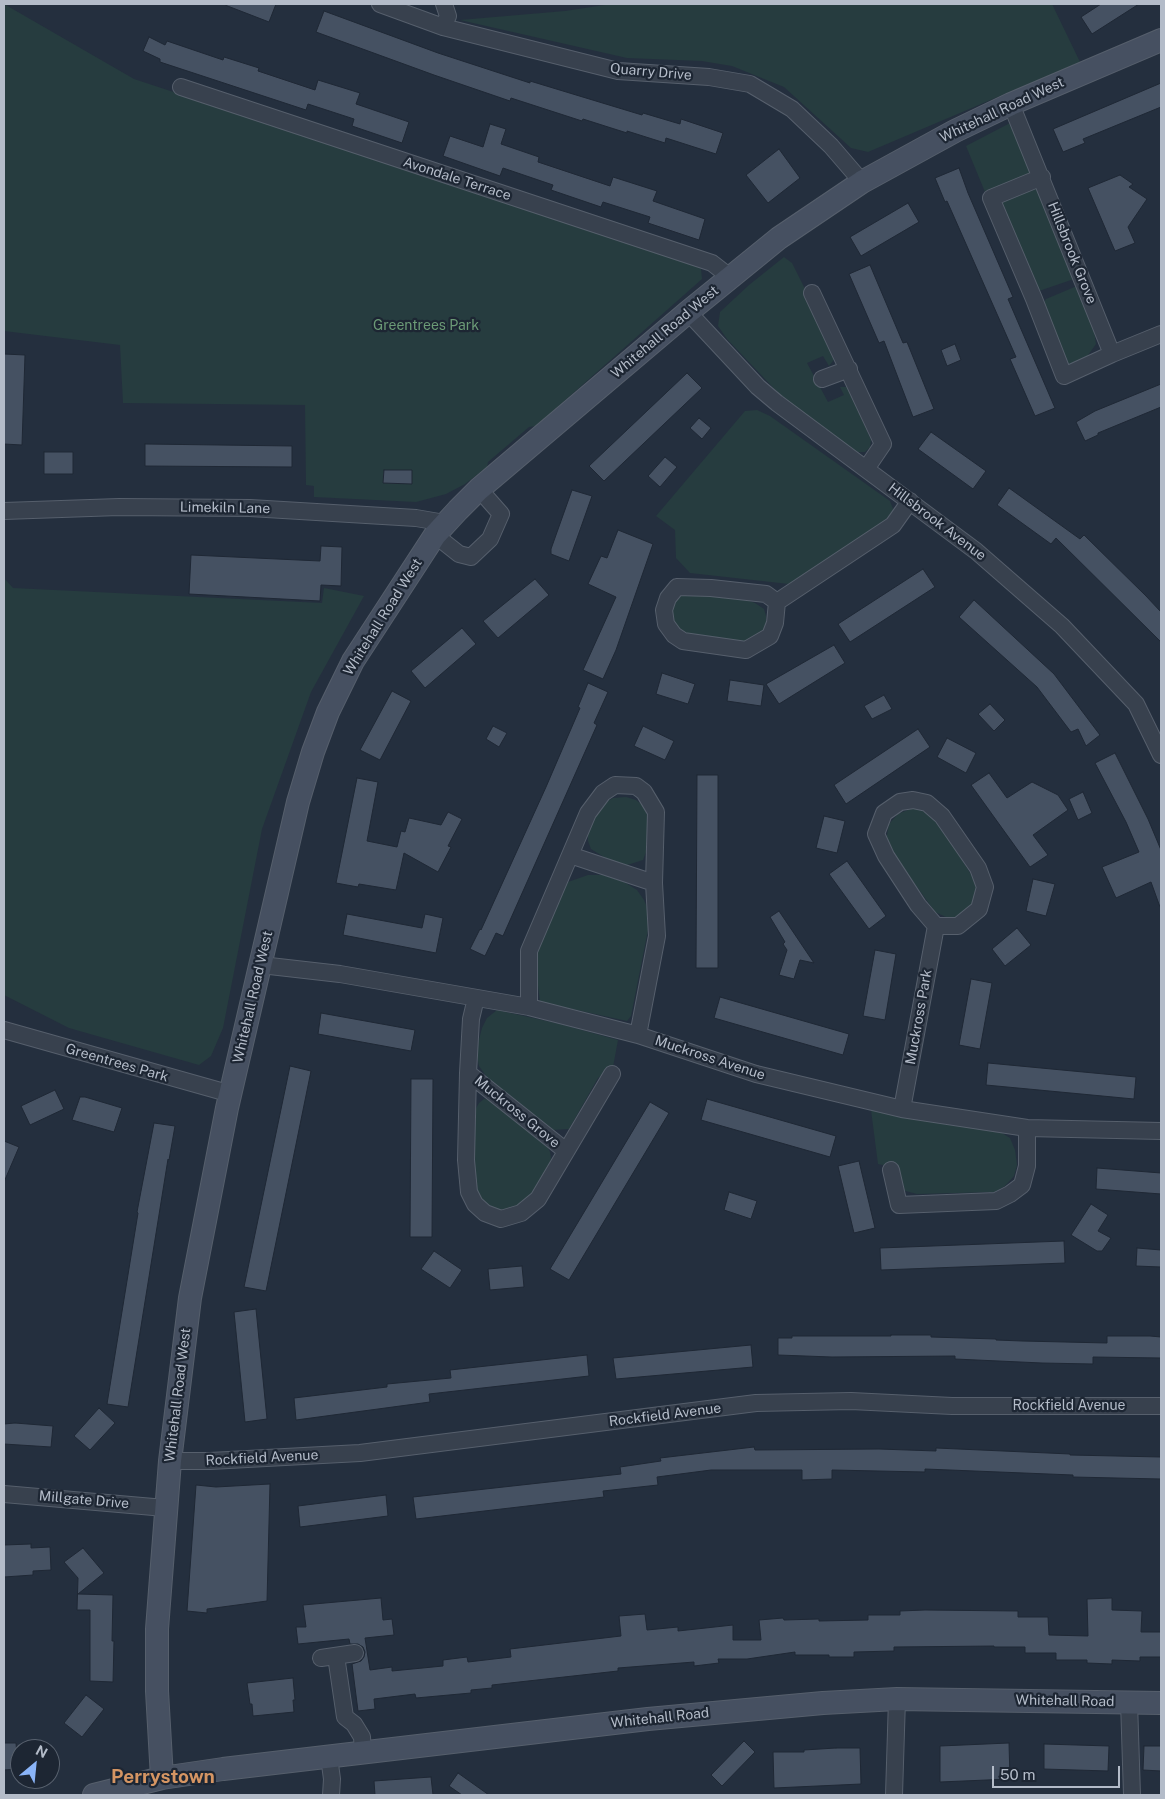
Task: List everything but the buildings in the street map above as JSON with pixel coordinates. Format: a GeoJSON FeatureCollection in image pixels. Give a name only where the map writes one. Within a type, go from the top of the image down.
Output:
{"type":"FeatureCollection","features":[{"type":"Feature","properties":{"kind":"street","name":"Quarry Drive"},"geometry":{"type":"LineString","coordinates":[[380,4],[443,27],[618,71],[709,77],[750,84],[792,109],[831,146],[862,182]]}},
{"type":"Feature","properties":{"kind":"street"},"geometry":{"type":"LineString","coordinates":[[443,27],[448,16],[444,4]]}},
{"type":"Feature","properties":{"kind":"street","name":"Whitehall Road West"},"geometry":{"type":"LineString","coordinates":[[162,1778],[157,1691],[157,1629],[165,1508],[190,1298],[230,1094],[298,802],[313,752],[328,712],[354,661],[440,529],[479,490],[688,312],[779,238],[862,182],[932,143],[1011,104],[1161,40]]}},
{"type":"Feature","properties":{"kind":"street","name":"Avondale Terrace"},"geometry":{"type":"LineString","coordinates":[[181,87],[712,263],[730,277]]}},
{"type":"Feature","properties":{"kind":"street","name":"Hillsbrook Grove"},"geometry":{"type":"LineString","coordinates":[[1011,104],[1112,354]]}},
{"type":"Feature","properties":{"kind":"street"},"geometry":{"type":"LineString","coordinates":[[1042,177],[991,198],[1064,376],[1161,334]]}},
{"type":"Feature","properties":{"kind":"street"},"geometry":{"type":"LineString","coordinates":[[812,293],[883,444],[866,469]]}},
{"type":"Feature","properties":{"kind":"street","name":"Hillsbrook Avenue"},"geometry":{"type":"LineString","coordinates":[[688,312],[758,387],[777,403],[976,551],[1062,626],[1136,704],[1161,755]]}},
{"type":"Feature","properties":{"kind":"street"},"geometry":{"type":"LineString","coordinates":[[822,379],[849,369]]}},
{"type":"Feature","properties":{"kind":"street"},"geometry":{"type":"LineString","coordinates":[[440,529],[459,554],[471,557],[490,539],[501,514],[479,490]]}},
{"type":"Feature","properties":{"kind":"street"},"geometry":{"type":"LineString","coordinates":[[777,602],[893,526],[910,501]]}},
{"type":"Feature","properties":{"kind":"street","name":"Limekiln Lane"},"geometry":{"type":"LineString","coordinates":[[4,512],[204,507],[312,511],[416,518],[440,529]]}},
{"type":"Feature","properties":{"kind":"street"},"geometry":{"type":"LineString","coordinates":[[677,587],[711,588],[766,594],[777,602],[775,623],[770,636],[746,650],[683,641],[666,624],[664,610],[668,598],[677,587]]}},
{"type":"Feature","properties":{"kind":"street"},"geometry":{"type":"LineString","coordinates":[[529,1007],[529,951],[588,813],[603,793],[615,785],[636,786],[644,792],[656,812],[654,883],[657,936],[638,1034]]}},
{"type":"Feature","properties":{"kind":"street"},"geometry":{"type":"LineString","coordinates":[[913,800],[926,803],[942,816],[978,868],[985,887],[979,909],[958,926],[936,926],[918,905],[886,856],[876,834],[884,813],[900,802],[913,800]]}},
{"type":"Feature","properties":{"kind":"street"},"geometry":{"type":"LineString","coordinates":[[570,854],[654,883]]}},
{"type":"Feature","properties":{"kind":"street","name":"Muckross Park"},"geometry":{"type":"LineString","coordinates":[[902,1109],[936,926]]}},
{"type":"Feature","properties":{"kind":"street","name":"Muckross Avenue"},"geometry":{"type":"LineString","coordinates":[[261,966],[340,974],[529,1007],[638,1034],[756,1074],[902,1109],[1027,1128],[1161,1131]]}},
{"type":"Feature","properties":{"kind":"street","name":"Muckross Grove"},"geometry":{"type":"LineString","coordinates":[[476,998],[472,1019],[468,1073],[466,1160],[469,1192],[475,1204],[485,1213],[502,1219],[521,1214],[538,1199],[612,1074]]}},
{"type":"Feature","properties":{"kind":"street","name":"Greentrees Park"},"geometry":{"type":"LineString","coordinates":[[4,1030],[230,1094]]}},
{"type":"Feature","properties":{"kind":"street","name":"Muckross Grove"},"geometry":{"type":"LineString","coordinates":[[468,1073],[566,1151]]}},
{"type":"Feature","properties":{"kind":"street"},"geometry":{"type":"LineString","coordinates":[[891,1170],[899,1205],[996,1201],[1022,1185],[1027,1166],[1027,1128]]}},
{"type":"Feature","properties":{"kind":"street","name":"Rockfield Avenue"},"geometry":{"type":"LineString","coordinates":[[170,1461],[210,1461],[360,1453],[756,1403],[851,1401],[952,1406],[1161,1406]]}},
{"type":"Feature","properties":{"kind":"street","name":"Millgate Drive"},"geometry":{"type":"LineString","coordinates":[[4,1494],[165,1508]]}},
{"type":"Feature","properties":{"kind":"street"},"geometry":{"type":"LineString","coordinates":[[355,1653],[328,1657],[345,1717],[354,1724],[362,1737],[363,1753]]}},
{"type":"Feature","properties":{"kind":"street"},"geometry":{"type":"LineString","coordinates":[[894,1795],[897,1699]]}},
{"type":"Feature","properties":{"kind":"street","name":"Whitehall Road"},"geometry":{"type":"LineString","coordinates":[[94,1795],[129,1790],[162,1778],[648,1719],[823,1702],[897,1699],[1161,1703]]}},
{"type":"Feature","properties":{"kind":"street"},"geometry":{"type":"LineString","coordinates":[[1129,1702],[1132,1795]]}},
{"type":"Feature","properties":{"kind":"street"},"geometry":{"type":"LineString","coordinates":[[328,1757],[332,1778],[331,1795]]}},
{"type":"Feature","properties":{"kind":"green space","name":"Greentrees Park"},"geometry":{"type":"Polygon","coordinates":[[[4,4],[134,79],[689,262],[701,269],[702,279],[536,426],[529,427],[488,462],[487,467],[465,484],[446,494],[416,502],[314,497],[314,486],[306,485],[305,405],[123,403],[120,345],[4,331],[4,4]]]}},
{"type":"Feature","properties":{"kind":"green space"},"geometry":{"type":"Polygon","coordinates":[[[611,4],[1052,4],[1080,62],[868,152],[851,148],[784,87],[732,66],[702,61],[627,58],[460,20],[565,11],[611,4]]]}},
{"type":"Feature","properties":{"kind":"green space"},"geometry":{"type":"Polygon","coordinates":[[[1012,122],[1032,173],[985,192],[966,146],[1012,122]]]}},
{"type":"Feature","properties":{"kind":"green space"},"geometry":{"type":"Polygon","coordinates":[[[1038,188],[1074,279],[1039,291],[1000,204],[1003,201],[1038,188]]]}},
{"type":"Feature","properties":{"kind":"green space"},"geometry":{"type":"Polygon","coordinates":[[[784,257],[792,263],[828,335],[836,357],[829,366],[823,356],[807,363],[828,402],[844,395],[840,387],[848,387],[871,440],[870,447],[865,452],[856,452],[783,398],[727,339],[718,326],[720,312],[749,285],[784,257]]]}},
{"type":"Feature","properties":{"kind":"green space"},"geometry":{"type":"Polygon","coordinates":[[[1077,286],[1094,330],[1096,344],[1086,358],[1070,364],[1065,362],[1044,302],[1046,299],[1077,286]]]}},
{"type":"Feature","properties":{"kind":"green space"},"geometry":{"type":"Polygon","coordinates":[[[757,410],[770,416],[890,501],[895,514],[886,522],[789,584],[690,573],[676,558],[675,530],[656,516],[745,411],[757,410]]]}},
{"type":"Feature","properties":{"kind":"green space"},"geometry":{"type":"Polygon","coordinates":[[[4,578],[13,588],[322,603],[324,588],[364,596],[311,692],[262,829],[223,1028],[211,1056],[199,1065],[69,1028],[4,995],[4,578]]]}},
{"type":"Feature","properties":{"kind":"green space"},"geometry":{"type":"Polygon","coordinates":[[[681,594],[741,598],[755,603],[764,609],[766,626],[762,634],[756,639],[740,643],[687,634],[679,630],[670,616],[672,603],[681,594]]]}},
{"type":"Feature","properties":{"kind":"green space"},"geometry":{"type":"Polygon","coordinates":[[[626,797],[636,800],[644,806],[650,823],[648,847],[643,860],[624,866],[612,862],[591,849],[588,841],[588,832],[590,822],[604,803],[613,798],[626,797]]]}},
{"type":"Feature","properties":{"kind":"green space"},"geometry":{"type":"Polygon","coordinates":[[[915,807],[928,812],[954,847],[975,881],[978,892],[975,901],[967,912],[957,917],[946,917],[935,912],[887,845],[889,824],[898,814],[915,807]]]}},
{"type":"Feature","properties":{"kind":"green space"},"geometry":{"type":"Polygon","coordinates":[[[588,875],[603,875],[624,882],[637,890],[649,912],[649,925],[631,1016],[627,1021],[540,1002],[536,948],[562,890],[568,882],[588,875]]]}},
{"type":"Feature","properties":{"kind":"green space"},"geometry":{"type":"Polygon","coordinates":[[[497,1010],[560,1024],[618,1040],[613,1067],[598,1078],[569,1129],[552,1130],[497,1086],[479,1066],[476,1051],[482,1028],[487,1018],[497,1010]]]}},
{"type":"Feature","properties":{"kind":"green space"},"geometry":{"type":"Polygon","coordinates":[[[484,1099],[490,1100],[546,1144],[550,1152],[549,1168],[537,1187],[524,1203],[503,1212],[491,1209],[482,1201],[474,1182],[475,1110],[484,1099]]]}},
{"type":"Feature","properties":{"kind":"green space"},"geometry":{"type":"Polygon","coordinates":[[[871,1110],[1002,1133],[1010,1138],[1015,1150],[1017,1165],[1014,1176],[1005,1186],[995,1192],[917,1194],[898,1189],[893,1167],[878,1164],[871,1110]]]}},
{"type":"Feature","properties":{"kind":"district","name":"Perrystown"},"geometry":{"type":"Point","coordinates":[163,1777]}}]}
